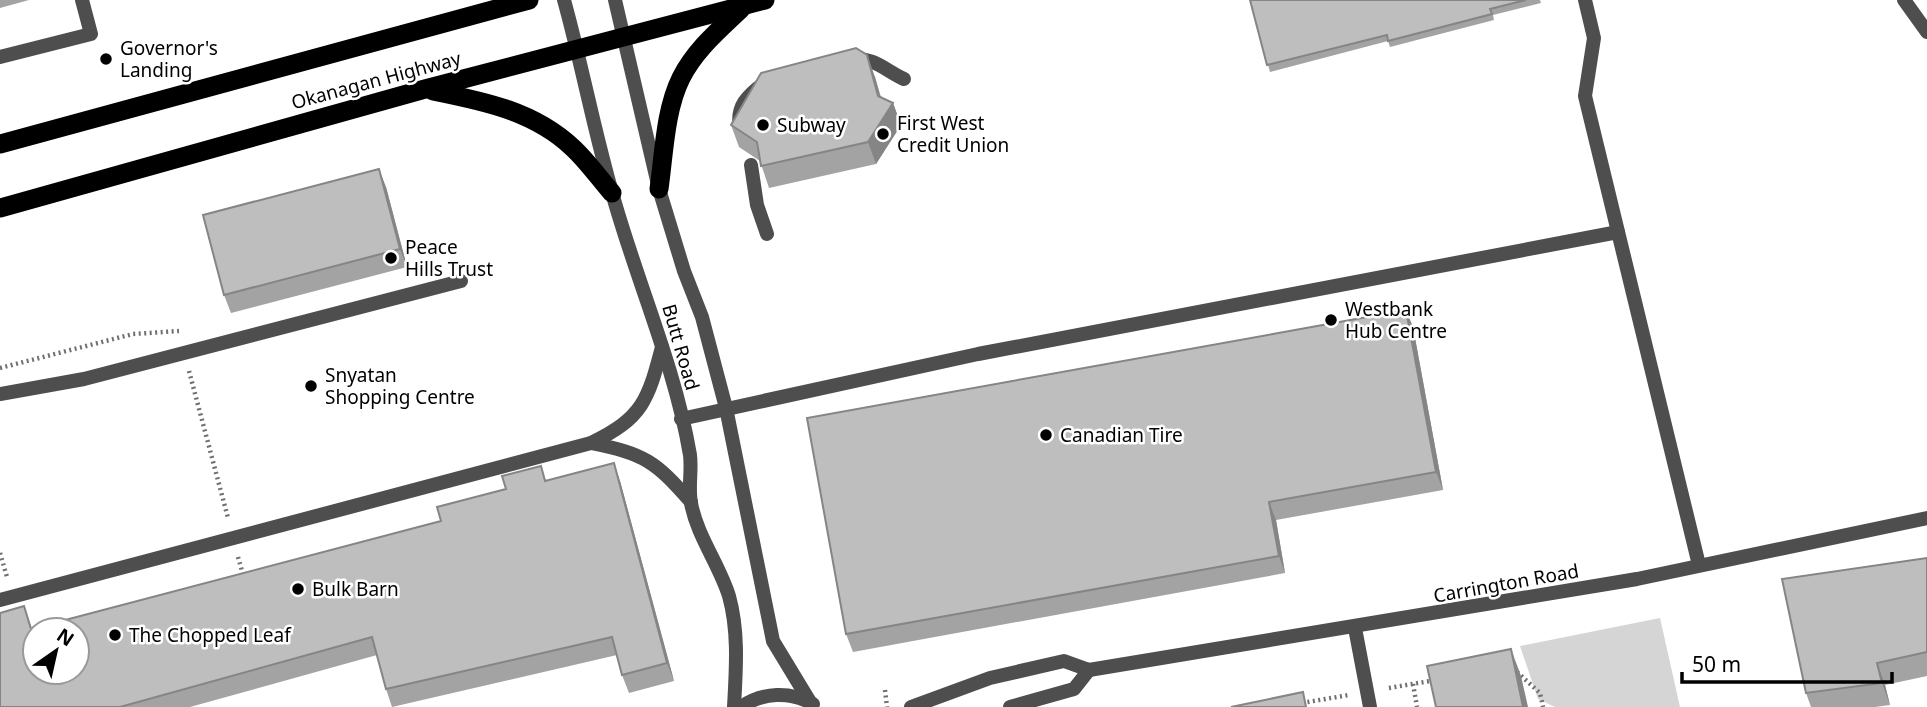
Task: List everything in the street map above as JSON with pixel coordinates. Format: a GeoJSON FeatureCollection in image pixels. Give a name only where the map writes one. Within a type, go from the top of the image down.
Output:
{"type":"FeatureCollection","features":[{"type":"Feature","properties":{"kind":"highway"},"geometry":{"type":"LineString","coordinates":[[441,24],[475,0]]}},
{"type":"Feature","properties":{"kind":"highway","name":"Okanagan Highway"},"geometry":{"type":"LineString","coordinates":[[0,144],[529,0]]}},
{"type":"Feature","properties":{"kind":"highway","name":"Okanagan Highway"},"geometry":{"type":"LineString","coordinates":[[0,208],[425,89],[579,51],[765,0]]}},
{"type":"Feature","properties":{"kind":"highway"},"geometry":{"type":"LineString","coordinates":[[659,189],[668,128],[680,79],[704,44],[744,6]]}},
{"type":"Feature","properties":{"kind":"highway"},"geometry":{"type":"LineString","coordinates":[[425,89],[485,102],[525,115],[572,147],[612,193]]}},
{"type":"Feature","properties":{"kind":"street"},"geometry":{"type":"LineString","coordinates":[[0,57],[91,34],[82,0]]}},
{"type":"Feature","properties":{"kind":"street","name":"Butt Road"},"geometry":{"type":"LineString","coordinates":[[564,0],[579,51],[612,193],[662,347],[681,419],[690,457],[691,502],[705,546],[729,596],[737,649],[734,707]]}},
{"type":"Feature","properties":{"kind":"street","name":"Butt Road"},"geometry":{"type":"LineString","coordinates":[[615,0],[659,189],[684,271],[702,317],[726,408],[773,641],[814,705]]}},
{"type":"Feature","properties":{"kind":"street"},"geometry":{"type":"LineString","coordinates":[[1585,0],[1594,38],[1586,96],[1699,565]]}},
{"type":"Feature","properties":{"kind":"street"},"geometry":{"type":"LineString","coordinates":[[1904,0],[1927,32]]}},
{"type":"Feature","properties":{"kind":"street"},"geometry":{"type":"LineString","coordinates":[[843,62],[856,59],[874,61],[889,73],[904,79]]}},
{"type":"Feature","properties":{"kind":"street"},"geometry":{"type":"LineString","coordinates":[[740,127],[737,113],[748,96],[764,83],[777,80]]}},
{"type":"Feature","properties":{"kind":"street"},"geometry":{"type":"LineString","coordinates":[[751,165],[757,205],[767,234]]}},
{"type":"Feature","properties":{"kind":"street"},"geometry":{"type":"LineString","coordinates":[[681,419],[978,354],[1618,232]]}},
{"type":"Feature","properties":{"kind":"street"},"geometry":{"type":"LineString","coordinates":[[0,394],[84,379],[461,281]]}},
{"type":"Feature","properties":{"kind":"street"},"geometry":{"type":"LineString","coordinates":[[0,600],[592,443],[615,431],[637,412],[649,396],[662,347]]}},
{"type":"Feature","properties":{"kind":"street"},"geometry":{"type":"LineString","coordinates":[[592,443],[646,458],[664,472],[691,502]]}},
{"type":"Feature","properties":{"kind":"street","name":"Carrington Road"},"geometry":{"type":"LineString","coordinates":[[911,707],[990,678],[1064,662],[1089,670],[1355,628],[1637,579],[1927,518]]}},
{"type":"Feature","properties":{"kind":"street"},"geometry":{"type":"LineString","coordinates":[[1355,628],[1370,707]]}},
{"type":"Feature","properties":{"kind":"street"},"geometry":{"type":"LineString","coordinates":[[1010,707],[1074,689],[1089,670]]}},
{"type":"Feature","properties":{"kind":"street"},"geometry":{"type":"LineString","coordinates":[[741,707],[770,695],[791,695],[814,705]]}},
{"type":"Feature","properties":{"kind":"path"},"geometry":{"type":"LineString","coordinates":[[0,368],[133,334],[179,330],[245,582]]}},
{"type":"Feature","properties":{"kind":"path"},"geometry":{"type":"LineString","coordinates":[[1507,668],[1520,673],[1531,683],[1540,693],[1543,707]]}},
{"type":"Feature","properties":{"kind":"path"},"geometry":{"type":"LineString","coordinates":[[1389,688],[1440,680]]}},
{"type":"Feature","properties":{"kind":"path"},"geometry":{"type":"LineString","coordinates":[[1413,684],[1417,707]]}},
{"type":"Feature","properties":{"kind":"path"},"geometry":{"type":"LineString","coordinates":[[885,690],[887,707]]}},
{"type":"Feature","properties":{"kind":"path"},"geometry":{"type":"LineString","coordinates":[[1292,705],[1351,694]]}},
{"type":"Feature","properties":{"kind":"path"},"geometry":{"type":"LineString","coordinates":[[1326,699],[1328,707]]}},
{"type":"Feature","properties":{"kind":"shaded area"},"geometry":{"type":"Polygon","coordinates":[[[1660,618],[1680,707],[1555,707],[1538,699],[1520,646],[1660,618]]]}},
{"type":"Feature","properties":{"kind":"building"},"geometry":{"type":"Polygon","coordinates":[[[1250,0],[1526,0],[1490,9],[1492,14],[1388,41],[1387,35],[1267,65],[1250,0]]]}},
{"type":"Feature","properties":{"kind":"building"},"geometry":{"type":"Polygon","coordinates":[[[856,48],[867,55],[878,96],[893,103],[868,142],[761,166],[757,142],[731,125],[761,73],[856,48]]]}},
{"type":"Feature","properties":{"kind":"building"},"geometry":{"type":"Polygon","coordinates":[[[379,169],[400,249],[224,295],[203,215],[379,169]]]}},
{"type":"Feature","properties":{"kind":"building"},"geometry":{"type":"Polygon","coordinates":[[[1406,310],[1436,472],[1269,502],[1279,556],[846,634],[807,418],[1406,310]]]}},
{"type":"Feature","properties":{"kind":"building"},"geometry":{"type":"Polygon","coordinates":[[[614,463],[667,663],[622,675],[612,637],[386,689],[372,637],[120,707],[0,707],[0,613],[24,606],[27,616],[21,616],[21,686],[91,686],[91,616],[80,616],[441,521],[437,507],[506,489],[502,476],[541,466],[545,481],[614,463]]]}},
{"type":"Feature","properties":{"kind":"building"},"geometry":{"type":"Polygon","coordinates":[[[1927,558],[1927,652],[1877,663],[1882,683],[1806,693],[1782,579],[1927,558]]]}},
{"type":"Feature","properties":{"kind":"building"},"geometry":{"type":"Polygon","coordinates":[[[1511,649],[1523,707],[1436,707],[1427,666],[1511,649]]]}},
{"type":"Feature","properties":{"kind":"building"},"geometry":{"type":"Polygon","coordinates":[[[1303,692],[1306,707],[1231,707],[1303,692]]]}},
{"type":"Feature","properties":{"kind":"place","name":"Governor's Landing"},"geometry":{"type":"Point","coordinates":[106,59]}},
{"type":"Feature","properties":{"kind":"place","name":"Subway"},"geometry":{"type":"Point","coordinates":[763,125]}},
{"type":"Feature","properties":{"kind":"place","name":"First West Credit Union"},"geometry":{"type":"Point","coordinates":[883,134]}},
{"type":"Feature","properties":{"kind":"place","name":"Peace Hills Trust"},"geometry":{"type":"Point","coordinates":[391,258]}},
{"type":"Feature","properties":{"kind":"place","name":"Westbank Hub Centre"},"geometry":{"type":"Point","coordinates":[1331,320]}},
{"type":"Feature","properties":{"kind":"place","name":"Snyatan Shopping Centre"},"geometry":{"type":"Point","coordinates":[311,386]}},
{"type":"Feature","properties":{"kind":"place","name":"Canadian Tire"},"geometry":{"type":"Point","coordinates":[1046,435]}},
{"type":"Feature","properties":{"kind":"place","name":"Bulk Barn"},"geometry":{"type":"Point","coordinates":[298,589]}},
{"type":"Feature","properties":{"kind":"place","name":"The Chopped Leaf"},"geometry":{"type":"Point","coordinates":[115,635]}}]}
